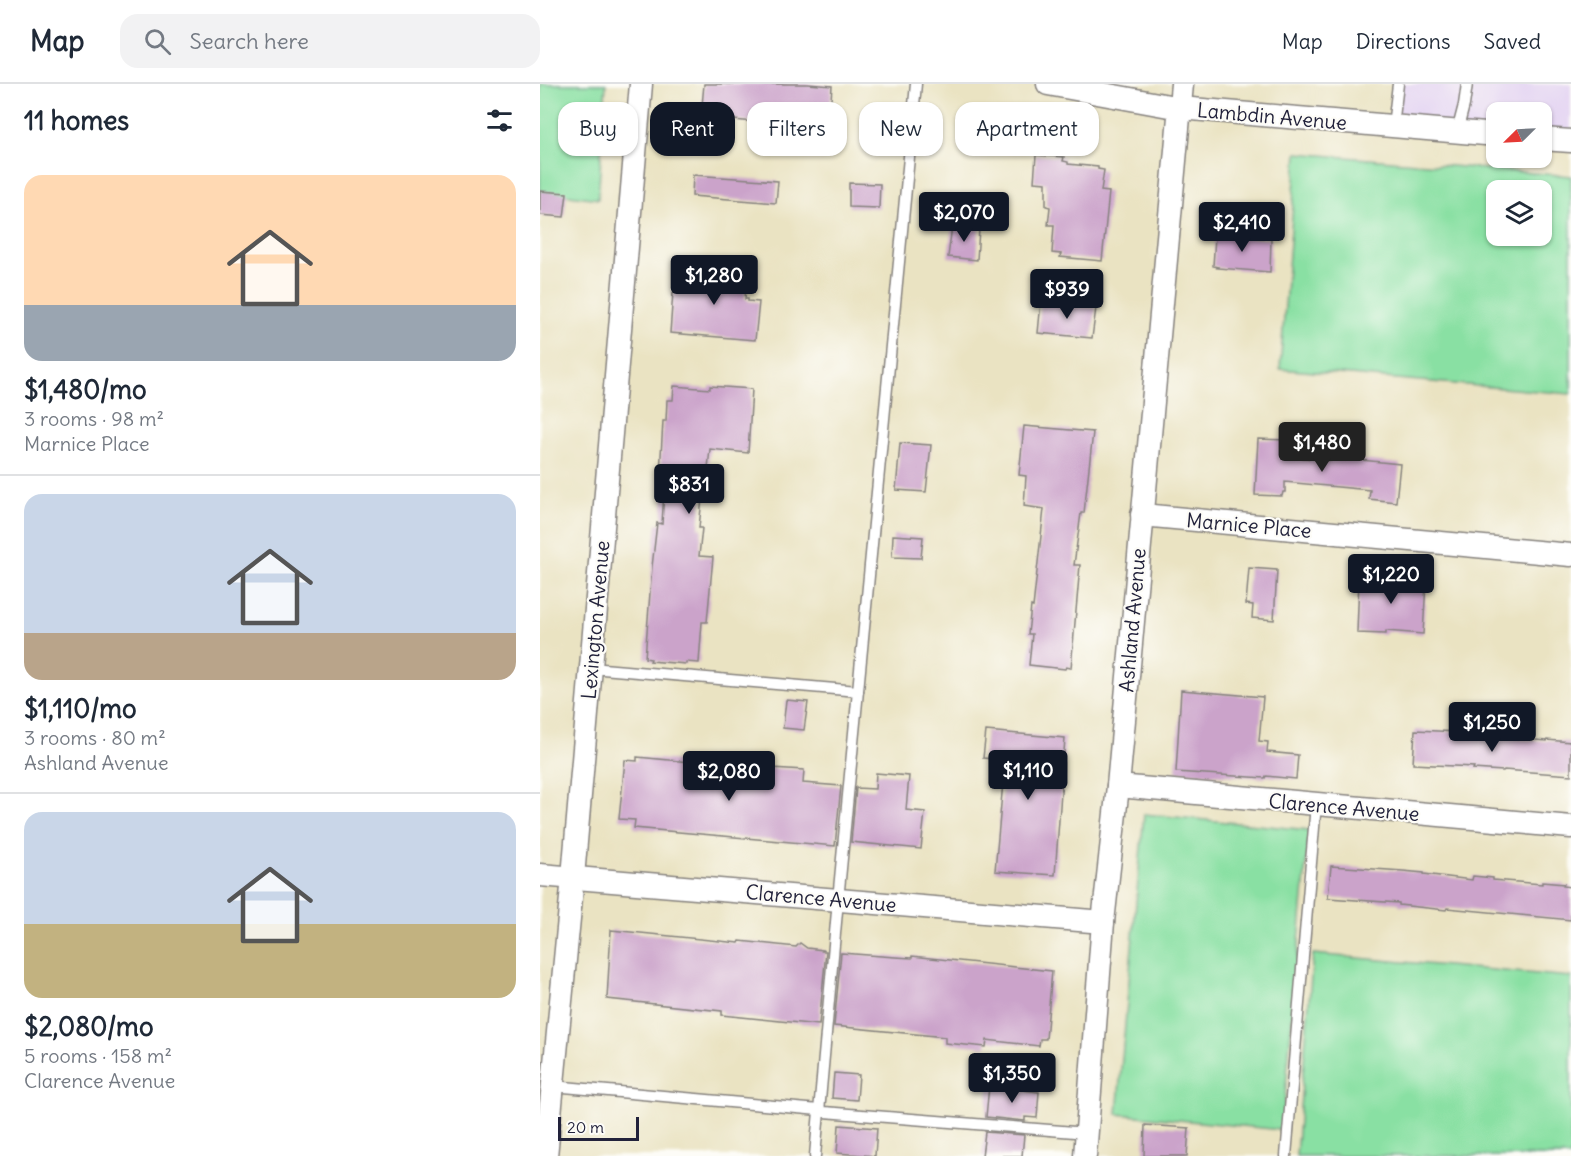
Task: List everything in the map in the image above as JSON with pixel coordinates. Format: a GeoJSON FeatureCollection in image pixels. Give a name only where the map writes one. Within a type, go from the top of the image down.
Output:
{"type":"FeatureCollection","features":[{"type":"Feature","properties":{"kind":"street","name":"Lexington Avenue"},"geometry":{"type":"LineString","coordinates":[[546,1156],[573,877],[641,84]]}},
{"type":"Feature","properties":{"kind":"street","name":"Lambdin Avenue"},"geometry":{"type":"LineString","coordinates":[[1048,84],[1180,108],[1486,134]]}},
{"type":"Feature","properties":{"kind":"street","name":"Ashland Avenue"},"geometry":{"type":"LineString","coordinates":[[1085,1156],[1103,922],[1118,786],[1182,84]]}},
{"type":"Feature","properties":{"kind":"street"},"geometry":{"type":"LineString","coordinates":[[1552,140],[1571,141]]}},
{"type":"Feature","properties":{"kind":"street","name":"Marnice Place"},"geometry":{"type":"LineString","coordinates":[[1142,515],[1571,555]]}},
{"type":"Feature","properties":{"kind":"street","name":"Clarence Avenue"},"geometry":{"type":"LineString","coordinates":[[1118,786],[1571,827]]}},
{"type":"Feature","properties":{"kind":"street","name":"Clarence Avenue"},"geometry":{"type":"LineString","coordinates":[[540,875],[1103,922]]}},
{"type":"Feature","properties":{"kind":"lane"},"geometry":{"type":"LineString","coordinates":[[815,1156],[916,84]]}},
{"type":"Feature","properties":{"kind":"lane"},"geometry":{"type":"LineString","coordinates":[[1393,126],[1398,84]]}},
{"type":"Feature","properties":{"kind":"lane"},"geometry":{"type":"LineString","coordinates":[[1457,132],[1467,84]]}},
{"type":"Feature","properties":{"kind":"lane"},"geometry":{"type":"LineString","coordinates":[[591,668],[858,691]]}},
{"type":"Feature","properties":{"kind":"lane"},"geometry":{"type":"LineString","coordinates":[[1286,1156],[1316,804]]}},
{"type":"Feature","properties":{"kind":"lane"},"geometry":{"type":"LineString","coordinates":[[553,1086],[1087,1134]]}},
{"type":"Feature","properties":{"kind":"shaded area"},"geometry":{"type":"Polygon","coordinates":[[[1397,84],[1571,84],[1571,141],[1552,139],[1552,102],[1486,102],[1486,134],[1393,126],[1397,84]]]}},
{"type":"Feature","properties":{"kind":"green space"},"geometry":{"type":"Polygon","coordinates":[[[540,84],[606,84],[605,102],[558,102],[558,156],[601,156],[598,199],[540,191],[540,84]]]}},
{"type":"Feature","properties":{"kind":"green space"},"geometry":{"type":"Polygon","coordinates":[[[1297,153],[1571,176],[1571,394],[1280,369],[1297,153]]]}},
{"type":"Feature","properties":{"kind":"green space"},"geometry":{"type":"Polygon","coordinates":[[[1144,814],[1309,830],[1282,1130],[1117,1114],[1144,814]]]}},
{"type":"Feature","properties":{"kind":"green space"},"geometry":{"type":"Polygon","coordinates":[[[1313,954],[1571,977],[1571,1156],[1296,1156],[1313,954]]]}},
{"type":"Feature","properties":{"kind":"building"},"geometry":{"type":"Polygon","coordinates":[[[704,84],[832,86],[831,102],[747,102],[747,121],[735,120],[735,102],[702,102],[704,84]]]}},
{"type":"Feature","properties":{"kind":"building"},"geometry":{"type":"Polygon","coordinates":[[[1036,156],[1064,157],[1063,161],[1068,164],[1098,167],[1104,170],[1101,191],[1109,192],[1102,261],[1060,257],[1061,254],[1052,253],[1054,225],[1048,225],[1050,207],[1046,206],[1046,183],[1034,182],[1036,156]]]}},
{"type":"Feature","properties":{"kind":"building"},"geometry":{"type":"Polygon","coordinates":[[[693,175],[778,181],[776,203],[692,196],[693,175]]]}},
{"type":"Feature","properties":{"kind":"building"},"geometry":{"type":"Polygon","coordinates":[[[849,183],[880,184],[879,208],[849,207],[849,183]]]}},
{"type":"Feature","properties":{"kind":"building"},"geometry":{"type":"Polygon","coordinates":[[[540,191],[567,193],[564,217],[540,215],[540,191]]]}},
{"type":"Feature","properties":{"kind":"building"},"geometry":{"type":"Polygon","coordinates":[[[952,226],[979,229],[977,260],[948,257],[952,226]]]}},
{"type":"Feature","properties":{"kind":"building"},"geometry":{"type":"Polygon","coordinates":[[[1220,235],[1271,239],[1270,272],[1213,266],[1215,237],[1220,235]]]}},
{"type":"Feature","properties":{"kind":"building"},"geometry":{"type":"Polygon","coordinates":[[[687,268],[747,274],[745,299],[759,302],[755,340],[670,333],[673,292],[680,293],[681,271],[686,272],[687,268]]]}},
{"type":"Feature","properties":{"kind":"building"},"geometry":{"type":"Polygon","coordinates":[[[1041,302],[1096,308],[1092,338],[1038,333],[1041,302]]]}},
{"type":"Feature","properties":{"kind":"building"},"geometry":{"type":"Polygon","coordinates":[[[674,386],[752,389],[748,453],[710,449],[707,478],[704,478],[699,528],[702,528],[699,556],[713,557],[707,622],[702,622],[699,663],[686,662],[686,664],[650,661],[651,659],[645,658],[657,523],[662,524],[665,474],[660,473],[663,421],[666,421],[667,400],[673,400],[674,386]]]}},
{"type":"Feature","properties":{"kind":"building"},"geometry":{"type":"Polygon","coordinates":[[[1024,426],[1093,432],[1084,513],[1081,513],[1074,565],[1080,565],[1071,668],[1029,665],[1032,634],[1028,634],[1044,509],[1024,506],[1026,476],[1019,475],[1024,426]]]}},
{"type":"Feature","properties":{"kind":"building"},"geometry":{"type":"Polygon","coordinates":[[[1258,439],[1288,440],[1287,456],[1331,461],[1332,457],[1400,464],[1396,502],[1369,499],[1370,490],[1285,482],[1285,492],[1282,496],[1255,495],[1258,439]]]}},
{"type":"Feature","properties":{"kind":"building"},"geometry":{"type":"Polygon","coordinates":[[[900,443],[931,445],[926,492],[896,490],[900,443]]]}},
{"type":"Feature","properties":{"kind":"building"},"geometry":{"type":"Polygon","coordinates":[[[893,535],[923,537],[921,558],[892,557],[893,535]]]}},
{"type":"Feature","properties":{"kind":"building"},"geometry":{"type":"Polygon","coordinates":[[[1249,568],[1277,570],[1274,620],[1252,618],[1253,605],[1246,604],[1249,568]]]}},
{"type":"Feature","properties":{"kind":"building"},"geometry":{"type":"Polygon","coordinates":[[[1370,574],[1424,577],[1424,583],[1426,583],[1423,634],[1386,631],[1386,634],[1357,633],[1359,579],[1370,579],[1370,574]]]}},
{"type":"Feature","properties":{"kind":"building"},"geometry":{"type":"Polygon","coordinates":[[[1181,690],[1263,697],[1259,741],[1268,742],[1267,752],[1298,755],[1296,779],[1176,772],[1181,690]]]}},
{"type":"Feature","properties":{"kind":"building"},"geometry":{"type":"Polygon","coordinates":[[[786,700],[808,702],[804,730],[783,728],[786,700]]]}},
{"type":"Feature","properties":{"kind":"building"},"geometry":{"type":"Polygon","coordinates":[[[1415,730],[1571,742],[1571,775],[1413,764],[1415,730]]]}},
{"type":"Feature","properties":{"kind":"building"},"geometry":{"type":"Polygon","coordinates":[[[986,731],[1065,738],[1055,875],[995,871],[1005,760],[983,758],[986,731]]]}},
{"type":"Feature","properties":{"kind":"building"},"geometry":{"type":"Polygon","coordinates":[[[637,757],[753,768],[804,770],[803,783],[841,786],[835,846],[634,828],[635,820],[619,819],[625,760],[637,761],[637,757]]]}},
{"type":"Feature","properties":{"kind":"building"},"geometry":{"type":"Polygon","coordinates":[[[876,773],[909,776],[906,810],[925,812],[921,849],[851,842],[856,788],[875,789],[876,773]]]}},
{"type":"Feature","properties":{"kind":"building"},"geometry":{"type":"Polygon","coordinates":[[[1331,866],[1424,873],[1472,880],[1473,876],[1493,878],[1493,880],[1564,884],[1563,886],[1571,887],[1571,920],[1328,898],[1331,866]]]}},
{"type":"Feature","properties":{"kind":"building"},"geometry":{"type":"Polygon","coordinates":[[[611,930],[796,947],[800,943],[807,948],[826,951],[819,1025],[722,1015],[722,1011],[607,999],[611,930]]]}},
{"type":"Feature","properties":{"kind":"building"},"geometry":{"type":"Polygon","coordinates":[[[841,953],[912,958],[912,956],[1052,971],[1046,1039],[1040,1039],[1039,1046],[987,1040],[986,1047],[945,1043],[945,1037],[834,1026],[841,953]]]}},
{"type":"Feature","properties":{"kind":"building"},"geometry":{"type":"Polygon","coordinates":[[[834,1073],[859,1075],[857,1100],[832,1098],[834,1073]]]}},
{"type":"Feature","properties":{"kind":"building"},"geometry":{"type":"Polygon","coordinates":[[[989,1086],[1039,1092],[1037,1118],[1025,1117],[1025,1121],[986,1117],[989,1086]]]}},
{"type":"Feature","properties":{"kind":"building"},"geometry":{"type":"Polygon","coordinates":[[[839,1125],[877,1128],[875,1156],[837,1153],[839,1125]]]}},
{"type":"Feature","properties":{"kind":"building"},"geometry":{"type":"Polygon","coordinates":[[[1145,1125],[1189,1128],[1187,1156],[1144,1156],[1145,1125]]]}},
{"type":"Feature","properties":{"kind":"building"},"geometry":{"type":"Polygon","coordinates":[[[985,1132],[1024,1135],[1022,1156],[982,1156],[985,1132]]]}}]}
